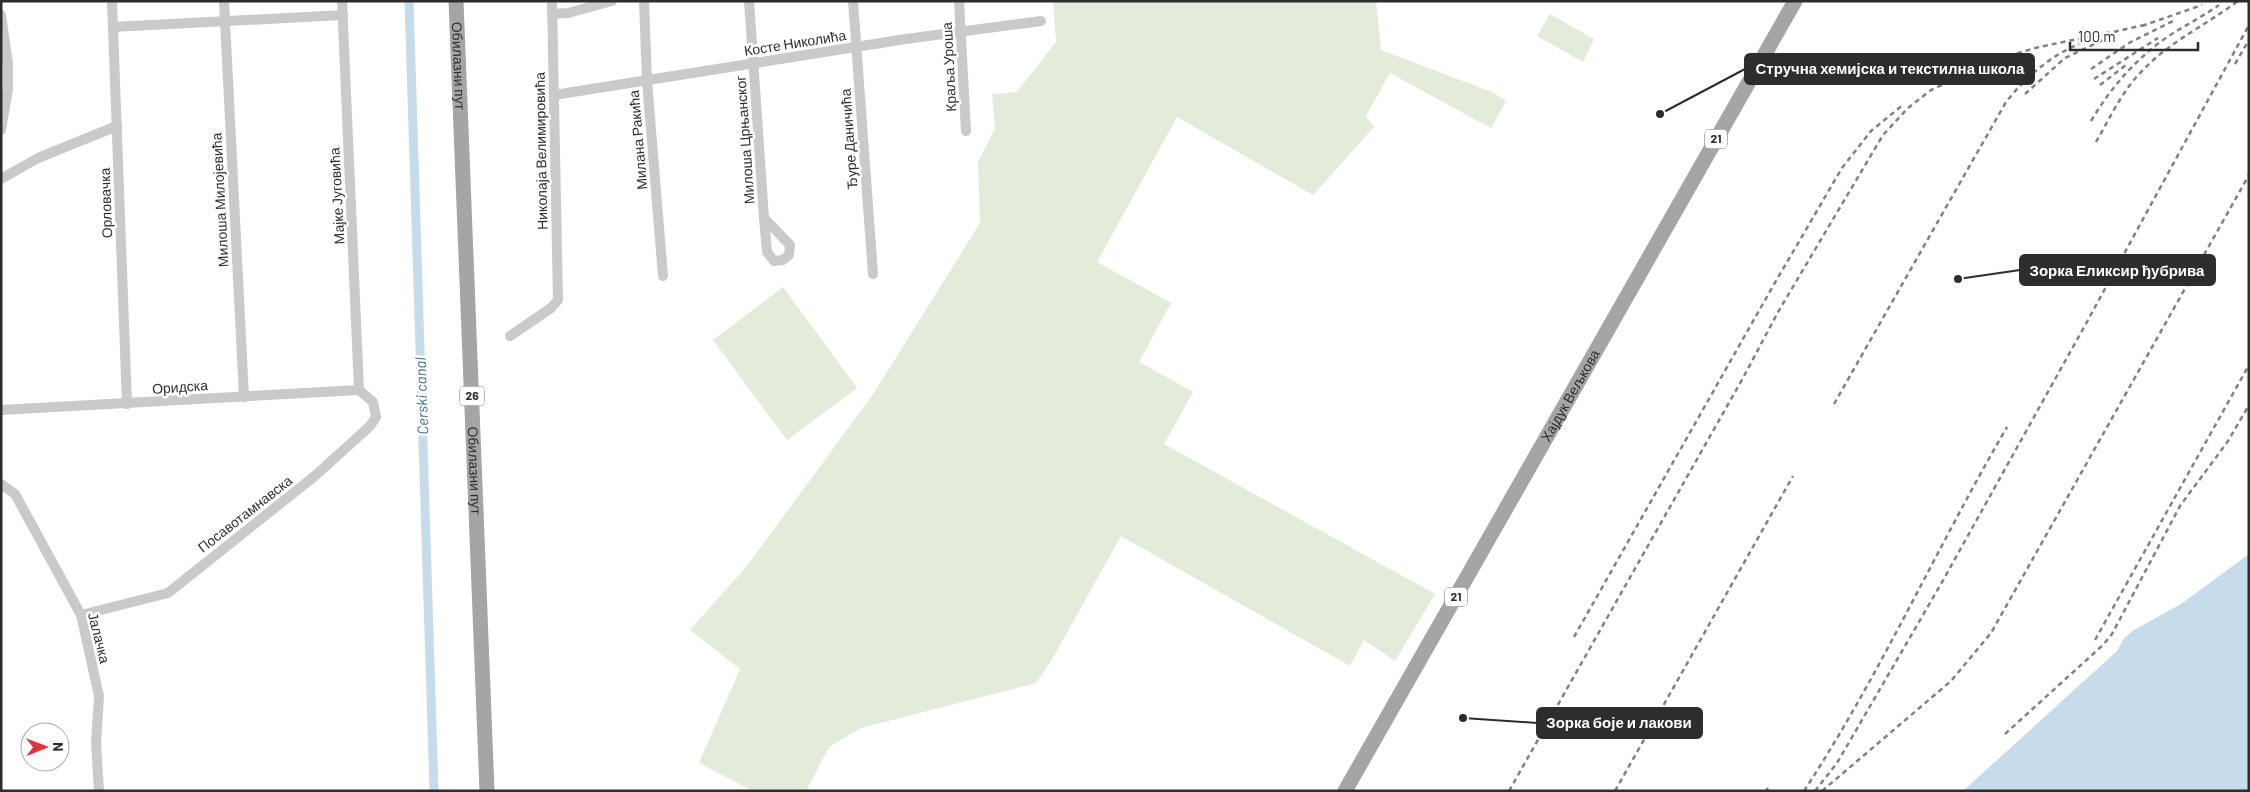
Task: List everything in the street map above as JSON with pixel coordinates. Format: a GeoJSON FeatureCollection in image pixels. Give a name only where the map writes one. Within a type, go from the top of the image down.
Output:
{"type":"FeatureCollection","features":[{"type":"Feature","properties":{"kind":"main road","name":"Обилазни пут"},"geometry":{"type":"LineString","coordinates":[[456,1],[487,791]]}},
{"type":"Feature","properties":{"kind":"main road","name":"Хајдук Вељкова"},"geometry":{"type":"LineString","coordinates":[[1345,791],[1794,1]]}},
{"type":"Feature","properties":{"kind":"street","name":"Орловачка"},"geometry":{"type":"LineString","coordinates":[[112,1],[127,404]]}},
{"type":"Feature","properties":{"kind":"street","name":"Милоша Милојевића"},"geometry":{"type":"LineString","coordinates":[[224,1],[244,397]]}},
{"type":"Feature","properties":{"kind":"street","name":"Мајке Југовића"},"geometry":{"type":"LineString","coordinates":[[342,1],[359,390]]}},
{"type":"Feature","properties":{"kind":"street","name":"Николаја Велимировића"},"geometry":{"type":"LineString","coordinates":[[510,336],[551,308],[558,300],[552,1]]}},
{"type":"Feature","properties":{"kind":"street"},"geometry":{"type":"LineString","coordinates":[[552,14],[568,13],[612,1]]}},
{"type":"Feature","properties":{"kind":"street","name":"Милана Ракића"},"geometry":{"type":"LineString","coordinates":[[644,1],[647,81],[663,276]]}},
{"type":"Feature","properties":{"kind":"street","name":"Милоша Црњанског"},"geometry":{"type":"LineString","coordinates":[[749,1],[764,218]]}},
{"type":"Feature","properties":{"kind":"street","name":"Ђуре Даничића"},"geometry":{"type":"LineString","coordinates":[[853,1],[873,274]]}},
{"type":"Feature","properties":{"kind":"street","name":"Краља Уроша"},"geometry":{"type":"LineString","coordinates":[[959,1],[966,130]]}},
{"type":"Feature","properties":{"kind":"street"},"geometry":{"type":"LineString","coordinates":[[1,15],[8,64],[8,88],[1,130]]}},
{"type":"Feature","properties":{"kind":"street"},"geometry":{"type":"LineString","coordinates":[[114,27],[343,15]]}},
{"type":"Feature","properties":{"kind":"street","name":"Косте Николића"},"geometry":{"type":"LineString","coordinates":[[554,94],[856,47],[1041,21]]}},
{"type":"Feature","properties":{"kind":"street"},"geometry":{"type":"LineString","coordinates":[[1,179],[38,158],[117,126]]}},
{"type":"Feature","properties":{"kind":"street","name":"Оридска"},"geometry":{"type":"LineString","coordinates":[[1,410],[359,390]]}},
{"type":"Feature","properties":{"kind":"street","name":"Посавотамнавска"},"geometry":{"type":"LineString","coordinates":[[81,615],[168,593],[316,475],[370,426],[376,417],[373,402],[359,390]]}},
{"type":"Feature","properties":{"kind":"street","name":"Јалачка"},"geometry":{"type":"LineString","coordinates":[[1,484],[15,494],[81,615],[99,696],[96,744],[99,791]]}},
{"type":"Feature","properties":{"kind":"green space"},"geometry":{"type":"Polygon","coordinates":[[[1053,1],[1376,1],[1381,50],[1494,93],[1506,101],[1491,128],[1390,73],[1366,116],[1374,127],[1313,195],[1177,117],[1097,262],[1171,303],[1139,362],[1193,392],[1164,444],[1435,594],[1395,661],[1364,640],[1350,666],[1121,536],[1051,661],[1036,683],[861,728],[829,747],[806,791],[753,791],[699,763],[740,669],[690,630],[747,566],[874,393],[980,223],[978,162],[995,129],[992,94],[1017,92],[1056,42],[1053,1]]]}},
{"type":"Feature","properties":{"kind":"green space"},"geometry":{"type":"Polygon","coordinates":[[[1550,14],[1594,39],[1583,62],[1537,36],[1550,14]]]}},
{"type":"Feature","properties":{"kind":"green space"},"geometry":{"type":"Polygon","coordinates":[[[783,287],[857,388],[787,440],[713,340],[783,287]]]}},
{"type":"Feature","properties":{"kind":"water"},"geometry":{"type":"Polygon","coordinates":[[[2249,554],[2249,791],[1963,791],[2117,651],[2124,638],[2134,630],[2181,604],[2249,554]]]}},
{"type":"Feature","properties":{"kind":"waterway","name":"Cerski canal"},"geometry":{"type":"LineString","coordinates":[[409,1],[434,791]]}},
{"type":"Feature","properties":{"kind":"railway"},"geometry":{"type":"LineString","coordinates":[[2096,142],[2122,96],[2142,71],[2176,42],[2238,1]]}},
{"type":"Feature","properties":{"kind":"railway"},"geometry":{"type":"LineString","coordinates":[[2142,26],[2202,5]]}},
{"type":"Feature","properties":{"kind":"railway"},"geometry":{"type":"LineString","coordinates":[[2091,121],[2114,87],[2142,57],[2170,35],[2219,5]]}},
{"type":"Feature","properties":{"kind":"railway"},"geometry":{"type":"LineString","coordinates":[[2091,69],[2129,43],[2173,21]]}},
{"type":"Feature","properties":{"kind":"railway"},"geometry":{"type":"LineString","coordinates":[[2105,34],[2148,24]]}},
{"type":"Feature","properties":{"kind":"railway"},"geometry":{"type":"LineString","coordinates":[[1815,791],[1837,763],[1941,584],[2249,25]]}},
{"type":"Feature","properties":{"kind":"railway"},"geometry":{"type":"LineString","coordinates":[[1991,61],[2039,47],[2112,32]]}},
{"type":"Feature","properties":{"kind":"railway"},"geometry":{"type":"LineString","coordinates":[[2025,94],[2065,58],[2107,38]]}},
{"type":"Feature","properties":{"kind":"railway"},"geometry":{"type":"LineString","coordinates":[[2094,79],[2158,38]]}},
{"type":"Feature","properties":{"kind":"railway"},"geometry":{"type":"LineString","coordinates":[[2235,64],[2249,40]]}},
{"type":"Feature","properties":{"kind":"railway"},"geometry":{"type":"LineString","coordinates":[[1834,404],[2006,102],[2039,68],[2079,44]]}},
{"type":"Feature","properties":{"kind":"railway"},"geometry":{"type":"LineString","coordinates":[[1509,791],[1743,378],[1778,312],[1883,135],[1908,108],[1931,90],[1996,60]]}},
{"type":"Feature","properties":{"kind":"railway"},"geometry":{"type":"LineString","coordinates":[[2100,85],[2126,65]]}},
{"type":"Feature","properties":{"kind":"railway"},"geometry":{"type":"LineString","coordinates":[[1574,637],[1842,168],[1871,131],[1904,104]]}},
{"type":"Feature","properties":{"kind":"railway"},"geometry":{"type":"LineString","coordinates":[[1822,791],[1951,681],[1991,633],[2249,175]]}},
{"type":"Feature","properties":{"kind":"railway"},"geometry":{"type":"LineString","coordinates":[[2095,640],[2249,365]]}},
{"type":"Feature","properties":{"kind":"railway"},"geometry":{"type":"LineString","coordinates":[[2005,734],[2103,645],[2112,634],[2180,506],[2228,441],[2249,405]]}},
{"type":"Feature","properties":{"kind":"railway"},"geometry":{"type":"LineString","coordinates":[[1804,791],[1858,702],[2007,427]]}},
{"type":"Feature","properties":{"kind":"railway"},"geometry":{"type":"LineString","coordinates":[[1615,791],[1793,476]]}},
{"type":"Feature","properties":{"kind":"place","name":"Стручна хемијска и текстилна школа"},"geometry":{"type":"Point","coordinates":[1660,114]}},
{"type":"Feature","properties":{"kind":"place","name":"Зорка Еликсир ђубрива"},"geometry":{"type":"Point","coordinates":[1958,279]}},
{"type":"Feature","properties":{"kind":"place","name":"Зорка боје и лакови"},"geometry":{"type":"Point","coordinates":[1463,718]}}]}
